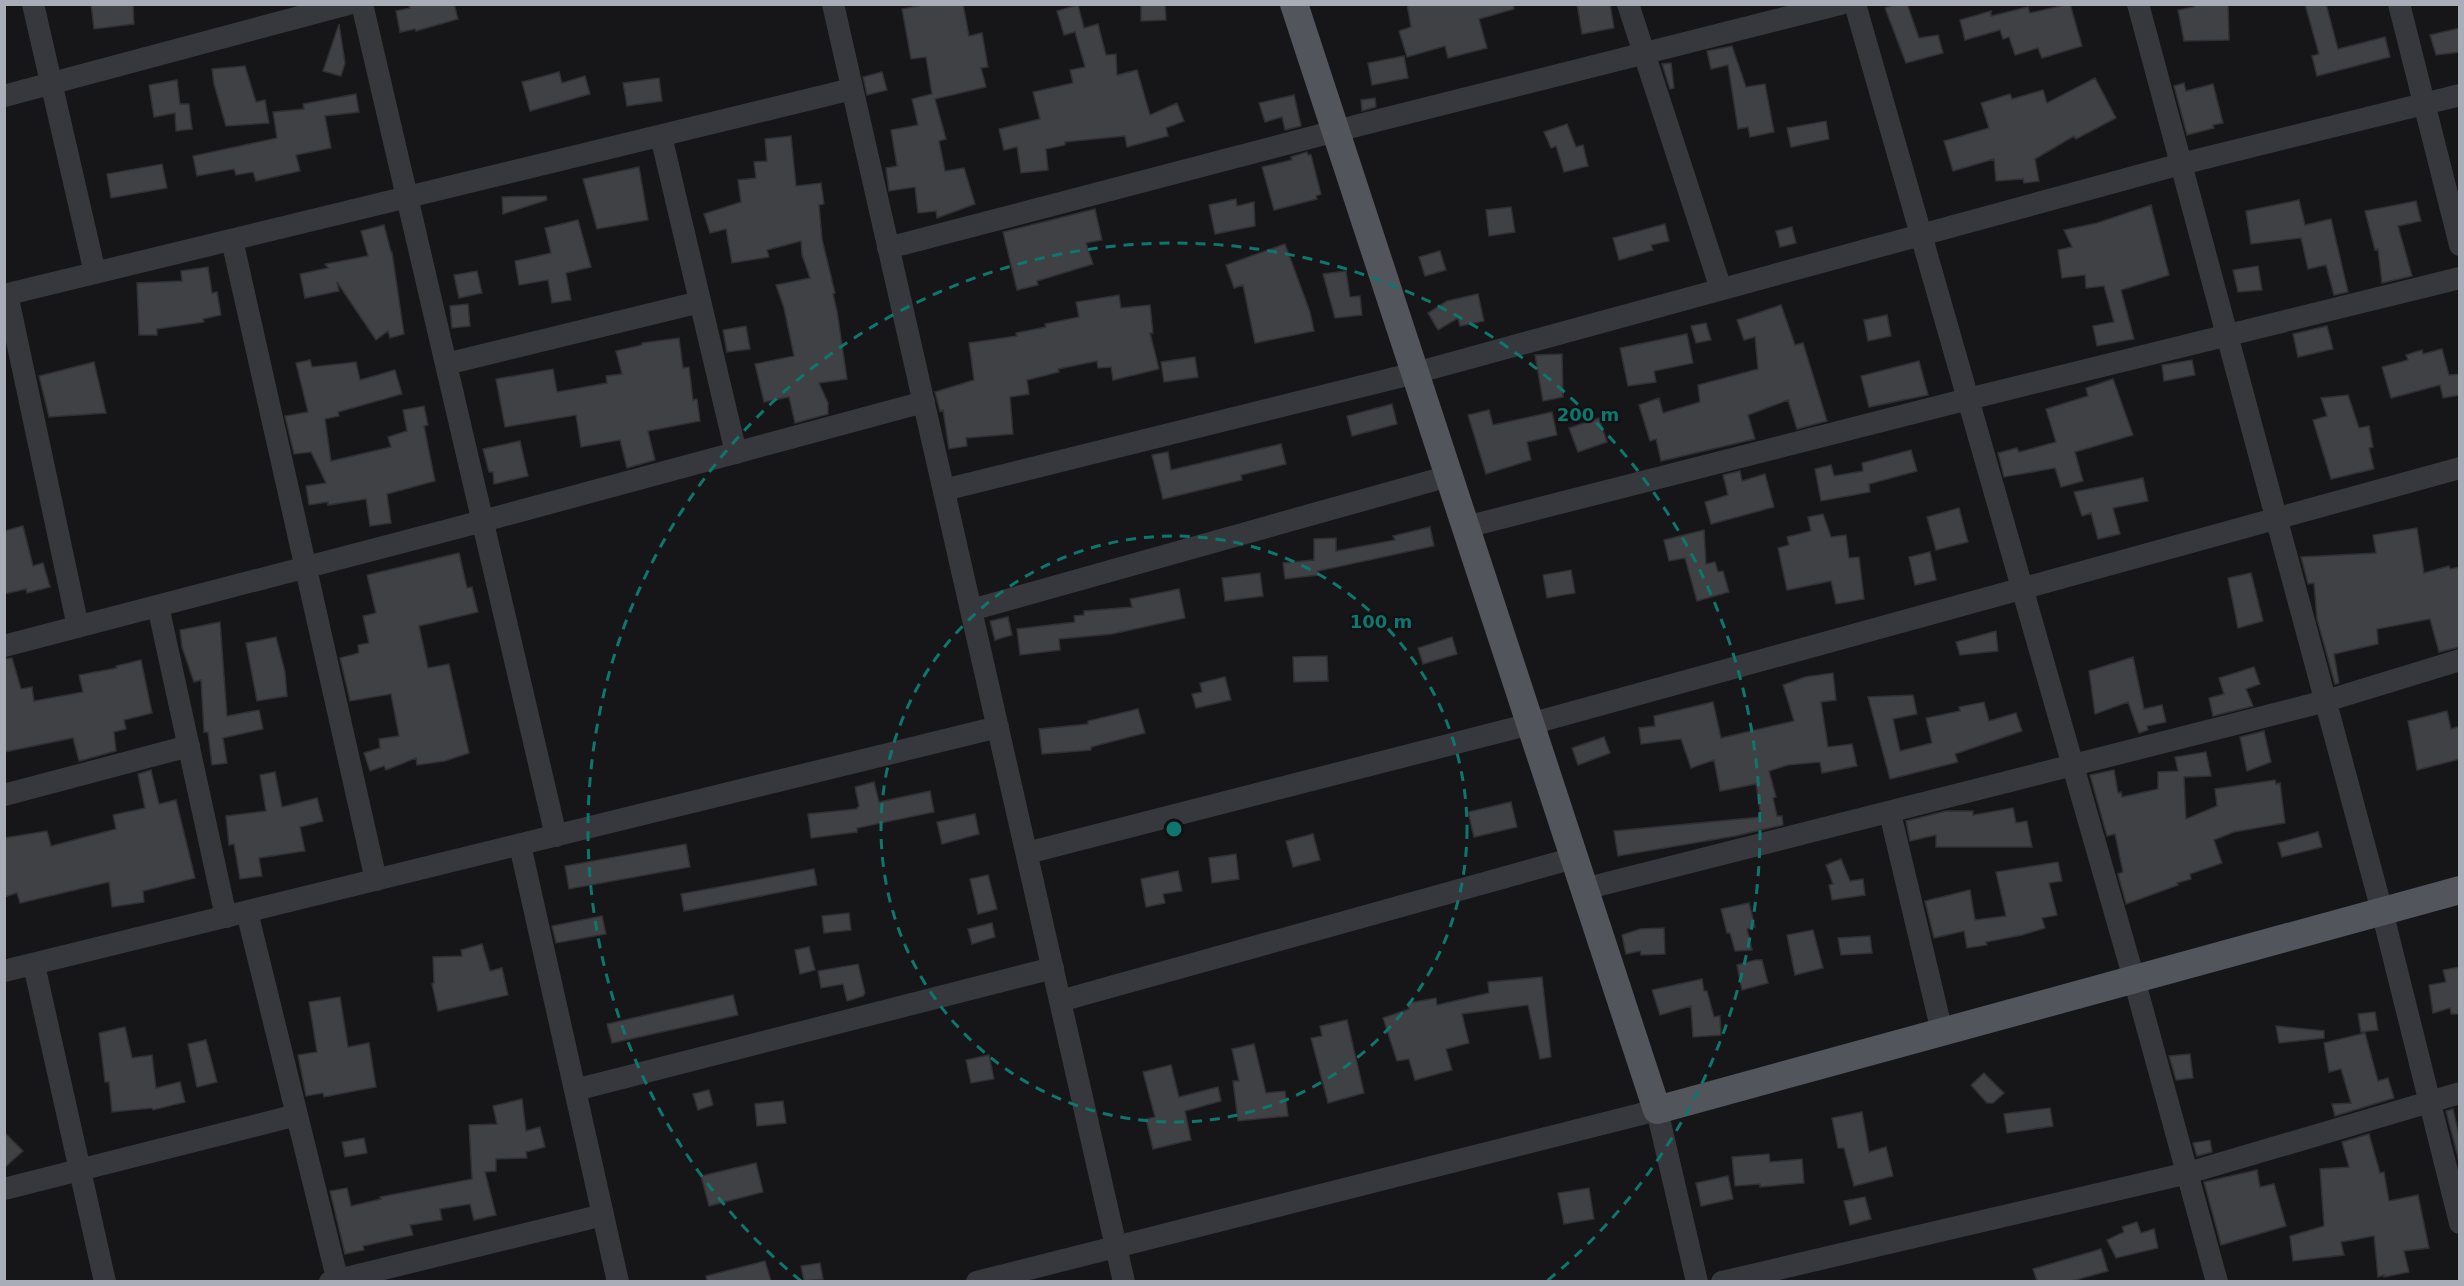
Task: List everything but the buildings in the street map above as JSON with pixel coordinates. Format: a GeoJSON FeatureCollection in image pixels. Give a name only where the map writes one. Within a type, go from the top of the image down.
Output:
{"type":"FeatureCollection","features":[{"type":"Feature","properties":{"kind":"main road"},"geometry":{"type":"LineString","coordinates":[[1294,4],[1657,1110],[2460,890]]}},
{"type":"Feature","properties":{"kind":"street"},"geometry":{"type":"LineString","coordinates":[[33,4],[95,273]]}},
{"type":"Feature","properties":{"kind":"street"},"geometry":{"type":"LineString","coordinates":[[4,96],[348,4]]}},
{"type":"Feature","properties":{"kind":"street"},"geometry":{"type":"LineString","coordinates":[[362,4],[556,836]]}},
{"type":"Feature","properties":{"kind":"street"},"geometry":{"type":"LineString","coordinates":[[833,4],[1124,1281]]}},
{"type":"Feature","properties":{"kind":"street"},"geometry":{"type":"LineString","coordinates":[[1628,4],[1642,54],[1721,289]]}},
{"type":"Feature","properties":{"kind":"street"},"geometry":{"type":"LineString","coordinates":[[888,248],[1335,131],[1840,4]]}},
{"type":"Feature","properties":{"kind":"street"},"geometry":{"type":"LineString","coordinates":[[1855,4],[2023,588],[2217,1281]]}},
{"type":"Feature","properties":{"kind":"street"},"geometry":{"type":"LineString","coordinates":[[2138,4],[2382,911],[2460,1223]]}},
{"type":"Feature","properties":{"kind":"street"},"geometry":{"type":"LineString","coordinates":[[2399,4],[2460,246]]}},
{"type":"Feature","properties":{"kind":"street"},"geometry":{"type":"LineString","coordinates":[[78,627],[6,294],[852,89]]}},
{"type":"Feature","properties":{"kind":"street"},"geometry":{"type":"LineString","coordinates":[[944,490],[1415,373],[1921,233],[2181,164],[2460,95]]}},
{"type":"Feature","properties":{"kind":"street"},"geometry":{"type":"LineString","coordinates":[[661,136],[736,453]]}},
{"type":"Feature","properties":{"kind":"street"},"geometry":{"type":"LineString","coordinates":[[232,240],[376,880]]}},
{"type":"Feature","properties":{"kind":"street"},"geometry":{"type":"LineString","coordinates":[[1466,527],[1968,399],[2460,278]]}},
{"type":"Feature","properties":{"kind":"street"},"geometry":{"type":"LineString","coordinates":[[446,364],[700,303]]}},
{"type":"Feature","properties":{"kind":"street"},"geometry":{"type":"LineString","coordinates":[[4,646],[483,521],[924,402]]}},
{"type":"Feature","properties":{"kind":"street"},"geometry":{"type":"LineString","coordinates":[[1027,853],[1530,724],[2460,468]]}},
{"type":"Feature","properties":{"kind":"street"},"geometry":{"type":"LineString","coordinates":[[971,610],[1449,476]]}},
{"type":"Feature","properties":{"kind":"street"},"geometry":{"type":"LineString","coordinates":[[158,606],[189,746],[297,1115],[335,1281],[603,1215]]}},
{"type":"Feature","properties":{"kind":"street"},"geometry":{"type":"LineString","coordinates":[[1584,889],[2326,701],[2460,660]]}},
{"type":"Feature","properties":{"kind":"street"},"geometry":{"type":"LineString","coordinates":[[4,971],[998,727]]}},
{"type":"Feature","properties":{"kind":"street"},"geometry":{"type":"LineString","coordinates":[[4,795],[189,746]]}},
{"type":"Feature","properties":{"kind":"street"},"geometry":{"type":"LineString","coordinates":[[1890,813],[1942,1032]]}},
{"type":"Feature","properties":{"kind":"street"},"geometry":{"type":"LineString","coordinates":[[520,845],[618,1281]]}},
{"type":"Feature","properties":{"kind":"street"},"geometry":{"type":"LineString","coordinates":[[1060,1000],[1574,858]]}},
{"type":"Feature","properties":{"kind":"street"},"geometry":{"type":"LineString","coordinates":[[34,964],[105,1281]]}},
{"type":"Feature","properties":{"kind":"street"},"geometry":{"type":"LineString","coordinates":[[575,1090],[1053,968]]}},
{"type":"Feature","properties":{"kind":"street"},"geometry":{"type":"LineString","coordinates":[[1722,1281],[2188,1173],[2460,1093]]}},
{"type":"Feature","properties":{"kind":"street"},"geometry":{"type":"LineString","coordinates":[[977,1281],[1657,1110],[1698,1281]]}},
{"type":"Feature","properties":{"kind":"street"},"geometry":{"type":"LineString","coordinates":[[4,1189],[297,1115]]}}]}
